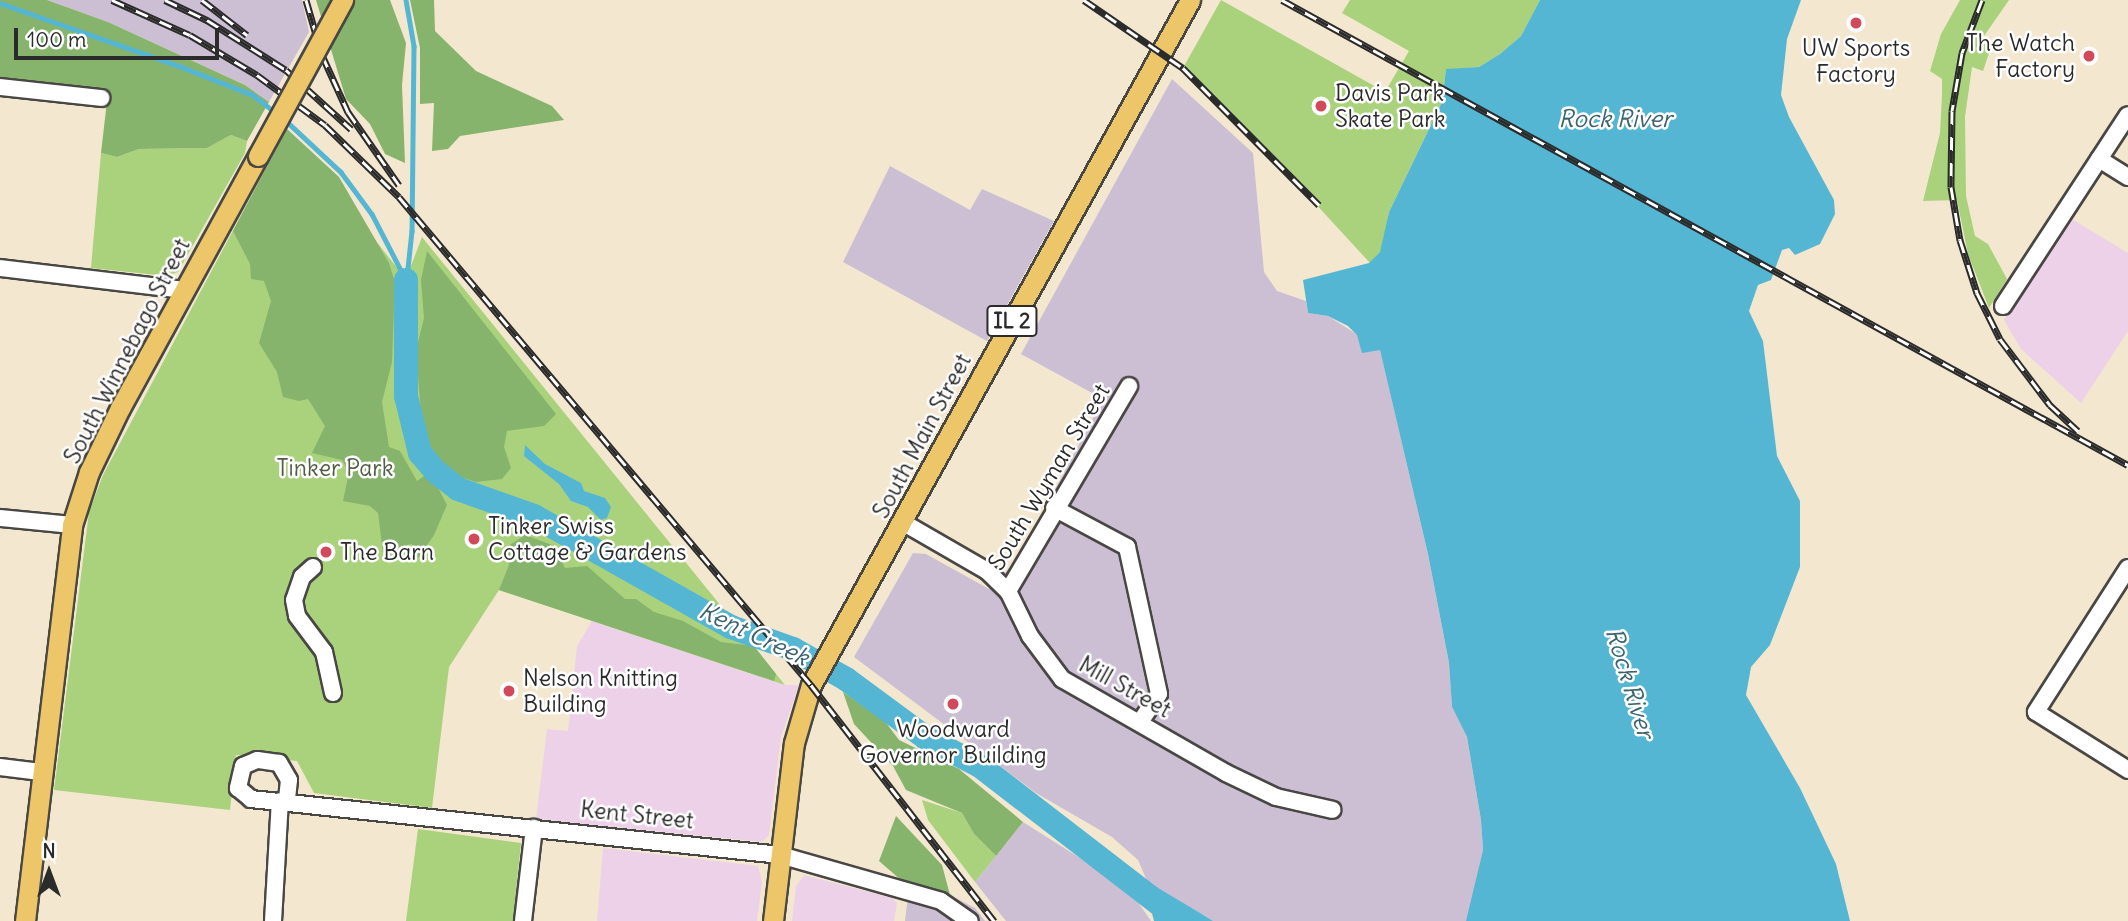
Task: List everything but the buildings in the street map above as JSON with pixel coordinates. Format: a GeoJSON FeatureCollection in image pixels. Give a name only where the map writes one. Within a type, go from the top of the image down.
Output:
{"type":"FeatureCollection","features":[{"type":"Feature","properties":{"kind":"main road","name":"South Winnebago Street"},"geometry":{"type":"LineString","coordinates":[[25,921],[72,526],[94,461],[343,0]]}},
{"type":"Feature","properties":{"kind":"main road","name":"South Main Street"},"geometry":{"type":"LineString","coordinates":[[773,921],[800,713],[815,679],[904,523],[1190,0]]}},
{"type":"Feature","properties":{"kind":"street"},"geometry":{"type":"LineString","coordinates":[[0,87],[101,98]]}},
{"type":"Feature","properties":{"kind":"street"},"geometry":{"type":"LineString","coordinates":[[2003,306],[2128,115]]}},
{"type":"Feature","properties":{"kind":"street"},"geometry":{"type":"LineString","coordinates":[[2099,159],[2128,177]]}},
{"type":"Feature","properties":{"kind":"street"},"geometry":{"type":"LineString","coordinates":[[0,268],[184,290]]}},
{"type":"Feature","properties":{"kind":"street","name":"South Wyman Street"},"geometry":{"type":"LineString","coordinates":[[1008,591],[1054,508],[1129,386]]}},
{"type":"Feature","properties":{"kind":"street"},"geometry":{"type":"LineString","coordinates":[[1054,508],[1126,547],[1159,694],[1142,721]]}},
{"type":"Feature","properties":{"kind":"street"},"geometry":{"type":"LineString","coordinates":[[0,518],[72,526]]}},
{"type":"Feature","properties":{"kind":"street","name":"Mill Street"},"geometry":{"type":"LineString","coordinates":[[904,523],[987,571],[1008,591],[1030,636],[1062,679],[1142,721],[1226,773],[1276,797],[1333,810]]}},
{"type":"Feature","properties":{"kind":"street"},"geometry":{"type":"LineString","coordinates":[[313,566],[302,577],[294,600],[297,616],[324,652],[334,694]]}},
{"type":"Feature","properties":{"kind":"street"},"geometry":{"type":"LineString","coordinates":[[2128,568],[2036,712],[2128,770]]}},
{"type":"Feature","properties":{"kind":"street"},"geometry":{"type":"LineString","coordinates":[[0,767],[41,772]]}},
{"type":"Feature","properties":{"kind":"street","name":"Kent Street"},"geometry":{"type":"LineString","coordinates":[[273,921],[284,800],[780,855],[941,901],[970,921]]}},
{"type":"Feature","properties":{"kind":"street"},"geometry":{"type":"LineString","coordinates":[[523,921],[534,828]]}},
{"type":"Feature","properties":{"kind":"shaded area"},"geometry":{"type":"Polygon","coordinates":[[[47,0],[302,0],[309,32],[269,102],[245,85],[108,22],[47,0]]]}},
{"type":"Feature","properties":{"kind":"shaded area"},"geometry":{"type":"Polygon","coordinates":[[[1172,79],[1253,153],[1264,272],[1277,291],[1306,301],[1308,313],[1328,316],[1380,349],[1428,554],[1449,663],[1452,707],[1467,737],[1481,820],[1483,850],[1467,921],[1213,921],[1148,883],[1138,860],[1112,837],[1036,793],[854,657],[913,553],[926,554],[989,589],[1018,559],[1103,399],[1021,354],[1172,79]]]}},
{"type":"Feature","properties":{"kind":"shaded area"},"geometry":{"type":"Polygon","coordinates":[[[890,166],[970,210],[982,189],[1054,221],[987,341],[843,262],[890,166]]]}},
{"type":"Feature","properties":{"kind":"shaded area"},"geometry":{"type":"Polygon","coordinates":[[[2070,218],[2128,253],[2128,331],[2081,403],[2021,349],[2004,320],[2070,218]]]}},
{"type":"Feature","properties":{"kind":"shaded area"},"geometry":{"type":"Polygon","coordinates":[[[592,621],[785,685],[799,685],[781,737],[769,835],[762,842],[536,819],[547,729],[568,731],[577,646],[592,621]]]}},
{"type":"Feature","properties":{"kind":"shaded area"},"geometry":{"type":"Polygon","coordinates":[[[1023,822],[1129,889],[1151,921],[1006,921],[975,882],[1023,822]]]}},
{"type":"Feature","properties":{"kind":"shaded area"},"geometry":{"type":"Polygon","coordinates":[[[603,848],[758,866],[762,882],[757,921],[597,921],[603,848]]]}},
{"type":"Feature","properties":{"kind":"shaded area"},"geometry":{"type":"Polygon","coordinates":[[[804,875],[892,898],[897,903],[894,921],[792,921],[796,886],[804,875]]]}},
{"type":"Feature","properties":{"kind":"shaded area"},"geometry":{"type":"Polygon","coordinates":[[[909,887],[950,895],[975,908],[985,921],[905,921],[909,887]]]}},
{"type":"Feature","properties":{"kind":"green space"},"geometry":{"type":"Polygon","coordinates":[[[0,0],[47,0],[108,22],[245,85],[269,102],[247,141],[231,135],[207,148],[139,149],[117,157],[101,153],[107,101],[0,81],[0,0]]]}},
{"type":"Feature","properties":{"kind":"green space"},"geometry":{"type":"Polygon","coordinates":[[[316,0],[390,0],[406,43],[402,85],[405,163],[385,154],[370,124],[346,99],[316,0]]]}},
{"type":"Feature","properties":{"kind":"green space"},"geometry":{"type":"Polygon","coordinates":[[[410,0],[434,0],[435,31],[476,71],[552,106],[564,120],[460,136],[448,149],[432,151],[434,103],[420,104],[420,48],[410,0]]]}},
{"type":"Feature","properties":{"kind":"green space"},"geometry":{"type":"Polygon","coordinates":[[[1221,0],[1385,92],[1409,51],[1342,13],[1350,0],[1540,0],[1521,36],[1500,54],[1479,67],[1446,70],[1442,102],[1389,212],[1381,251],[1370,263],[1233,114],[1183,68],[1221,0]]]}},
{"type":"Feature","properties":{"kind":"green space"},"geometry":{"type":"Polygon","coordinates":[[[1960,0],[2009,0],[1982,39],[1991,47],[1983,71],[1972,67],[1965,117],[1966,196],[1975,236],[1988,244],[2007,279],[1989,308],[1968,254],[1957,200],[1923,201],[1940,133],[1942,79],[1930,71],[1941,34],[1960,0]]]}},
{"type":"Feature","properties":{"kind":"green space","name":"Tinker Park"},"geometry":{"type":"Polygon","coordinates":[[[287,129],[406,279],[422,237],[785,685],[499,590],[449,667],[432,808],[314,793],[297,761],[236,755],[230,810],[54,790],[89,512],[103,475],[287,129]]]}},
{"type":"Feature","properties":{"kind":"green space"},"geometry":{"type":"Polygon","coordinates":[[[287,129],[339,177],[389,263],[395,282],[392,362],[382,402],[389,447],[400,451],[417,481],[424,476],[435,482],[447,505],[434,535],[416,561],[412,544],[394,548],[391,554],[383,553],[378,513],[370,506],[343,501],[349,472],[342,460],[312,453],[325,426],[308,399],[299,401],[283,397],[277,372],[259,343],[271,301],[264,281],[251,279],[250,264],[233,231],[287,129]]]}},
{"type":"Feature","properties":{"kind":"green space"},"geometry":{"type":"Polygon","coordinates":[[[231,135],[247,141],[245,153],[178,272],[167,276],[91,268],[101,153],[117,157],[139,149],[207,148],[231,135]]]}},
{"type":"Feature","properties":{"kind":"green space"},"geometry":{"type":"Polygon","coordinates":[[[427,251],[556,414],[544,426],[507,431],[504,447],[511,468],[502,479],[476,482],[454,475],[423,439],[416,350],[424,318],[421,280],[427,251]]]}},
{"type":"Feature","properties":{"kind":"green space"},"geometry":{"type":"Polygon","coordinates":[[[525,535],[555,546],[565,568],[587,566],[625,599],[636,599],[654,612],[683,621],[721,642],[754,646],[776,674],[774,681],[499,590],[509,565],[505,548],[525,535]]]}},
{"type":"Feature","properties":{"kind":"green space"},"geometry":{"type":"Polygon","coordinates":[[[843,692],[884,720],[899,740],[959,769],[1023,822],[996,856],[974,834],[962,813],[906,790],[893,766],[854,724],[843,692]]]}},
{"type":"Feature","properties":{"kind":"green space"},"geometry":{"type":"Polygon","coordinates":[[[922,800],[962,813],[974,834],[996,856],[975,882],[928,820],[922,800]]]}},
{"type":"Feature","properties":{"kind":"green space"},"geometry":{"type":"Polygon","coordinates":[[[896,816],[942,865],[950,895],[909,887],[879,861],[896,816]]]}},
{"type":"Feature","properties":{"kind":"green space"},"geometry":{"type":"Polygon","coordinates":[[[418,829],[521,843],[513,921],[406,921],[418,829]]]}},
{"type":"Feature","properties":{"kind":"water","name":"Rock River"},"geometry":{"type":"Polygon","coordinates":[[[1540,0],[1801,0],[1787,39],[1781,95],[1789,117],[1834,200],[1835,214],[1820,244],[1795,255],[1789,248],[1782,250],[1771,280],[1758,285],[1749,311],[1763,341],[1777,456],[1800,501],[1800,567],[1770,645],[1751,667],[1746,695],[1800,788],[1836,864],[1850,921],[1466,921],[1483,850],[1481,820],[1467,737],[1452,707],[1449,663],[1428,554],[1380,350],[1362,353],[1357,335],[1348,326],[1328,316],[1308,313],[1303,280],[1369,263],[1380,252],[1389,212],[1442,102],[1446,69],[1479,67],[1500,54],[1521,36],[1540,0]]]}},
{"type":"Feature","properties":{"kind":"water"},"geometry":{"type":"Polygon","coordinates":[[[525,445],[545,464],[581,483],[584,491],[605,498],[611,507],[607,518],[601,520],[588,507],[571,501],[559,484],[524,456],[525,445]]]}},
{"type":"Feature","properties":{"kind":"water"},"geometry":{"type":"Polygon","coordinates":[[[1143,879],[1200,913],[1213,921],[1154,921],[1143,879]]]}},
{"type":"Feature","properties":{"kind":"waterway"},"geometry":{"type":"LineString","coordinates":[[406,0],[414,46],[412,231],[407,278]]}},
{"type":"Feature","properties":{"kind":"waterway"},"geometry":{"type":"LineString","coordinates":[[0,3],[253,95],[276,113]]}},
{"type":"Feature","properties":{"kind":"waterway"},"geometry":{"type":"LineString","coordinates":[[283,118],[341,172],[372,214],[406,280]]}},
{"type":"Feature","properties":{"kind":"waterway","name":"Kent Creek"},"geometry":{"type":"LineString","coordinates":[[406,280],[406,396],[420,453],[435,471],[458,489],[534,516],[731,627],[793,649],[846,679],[926,738],[980,766],[1181,921]]}},
{"type":"Feature","properties":{"kind":"railway"},"geometry":{"type":"LineString","coordinates":[[112,0],[190,35],[257,75],[325,125],[399,197],[811,685],[994,921]]}},
{"type":"Feature","properties":{"kind":"railway"},"geometry":{"type":"LineString","coordinates":[[165,0],[207,20],[286,70],[351,129]]}},
{"type":"Feature","properties":{"kind":"railway"},"geometry":{"type":"LineString","coordinates":[[202,0],[247,35]]}},
{"type":"Feature","properties":{"kind":"railway"},"geometry":{"type":"LineString","coordinates":[[306,0],[322,55],[348,112],[399,185]]}},
{"type":"Feature","properties":{"kind":"railway"},"geometry":{"type":"LineString","coordinates":[[1084,0],[1183,68],[1319,205]]}},
{"type":"Feature","properties":{"kind":"railway"},"geometry":{"type":"LineString","coordinates":[[1282,0],[2128,465]]}},
{"type":"Feature","properties":{"kind":"railway"},"geometry":{"type":"LineString","coordinates":[[1982,0],[1962,53],[1952,111],[1951,187],[1960,240],[1977,293],[2000,339],[2050,405],[2078,431]]}},
{"type":"Feature","properties":{"kind":"place","name":"UW Sports Factory"},"geometry":{"type":"Point","coordinates":[1856,23]}},
{"type":"Feature","properties":{"kind":"place","name":"The Watch Factory"},"geometry":{"type":"Point","coordinates":[2089,56]}},
{"type":"Feature","properties":{"kind":"place","name":"Davis Park Skate Park"},"geometry":{"type":"Point","coordinates":[1321,106]}},
{"type":"Feature","properties":{"kind":"place","name":"Tinker Swiss Cottage & Gardens"},"geometry":{"type":"Point","coordinates":[474,539]}},
{"type":"Feature","properties":{"kind":"place","name":"The Barn"},"geometry":{"type":"Point","coordinates":[326,552]}},
{"type":"Feature","properties":{"kind":"place","name":"Nelson Knitting Building"},"geometry":{"type":"Point","coordinates":[509,691]}},
{"type":"Feature","properties":{"kind":"place","name":"Woodward Governor Building"},"geometry":{"type":"Point","coordinates":[953,704]}}]}
